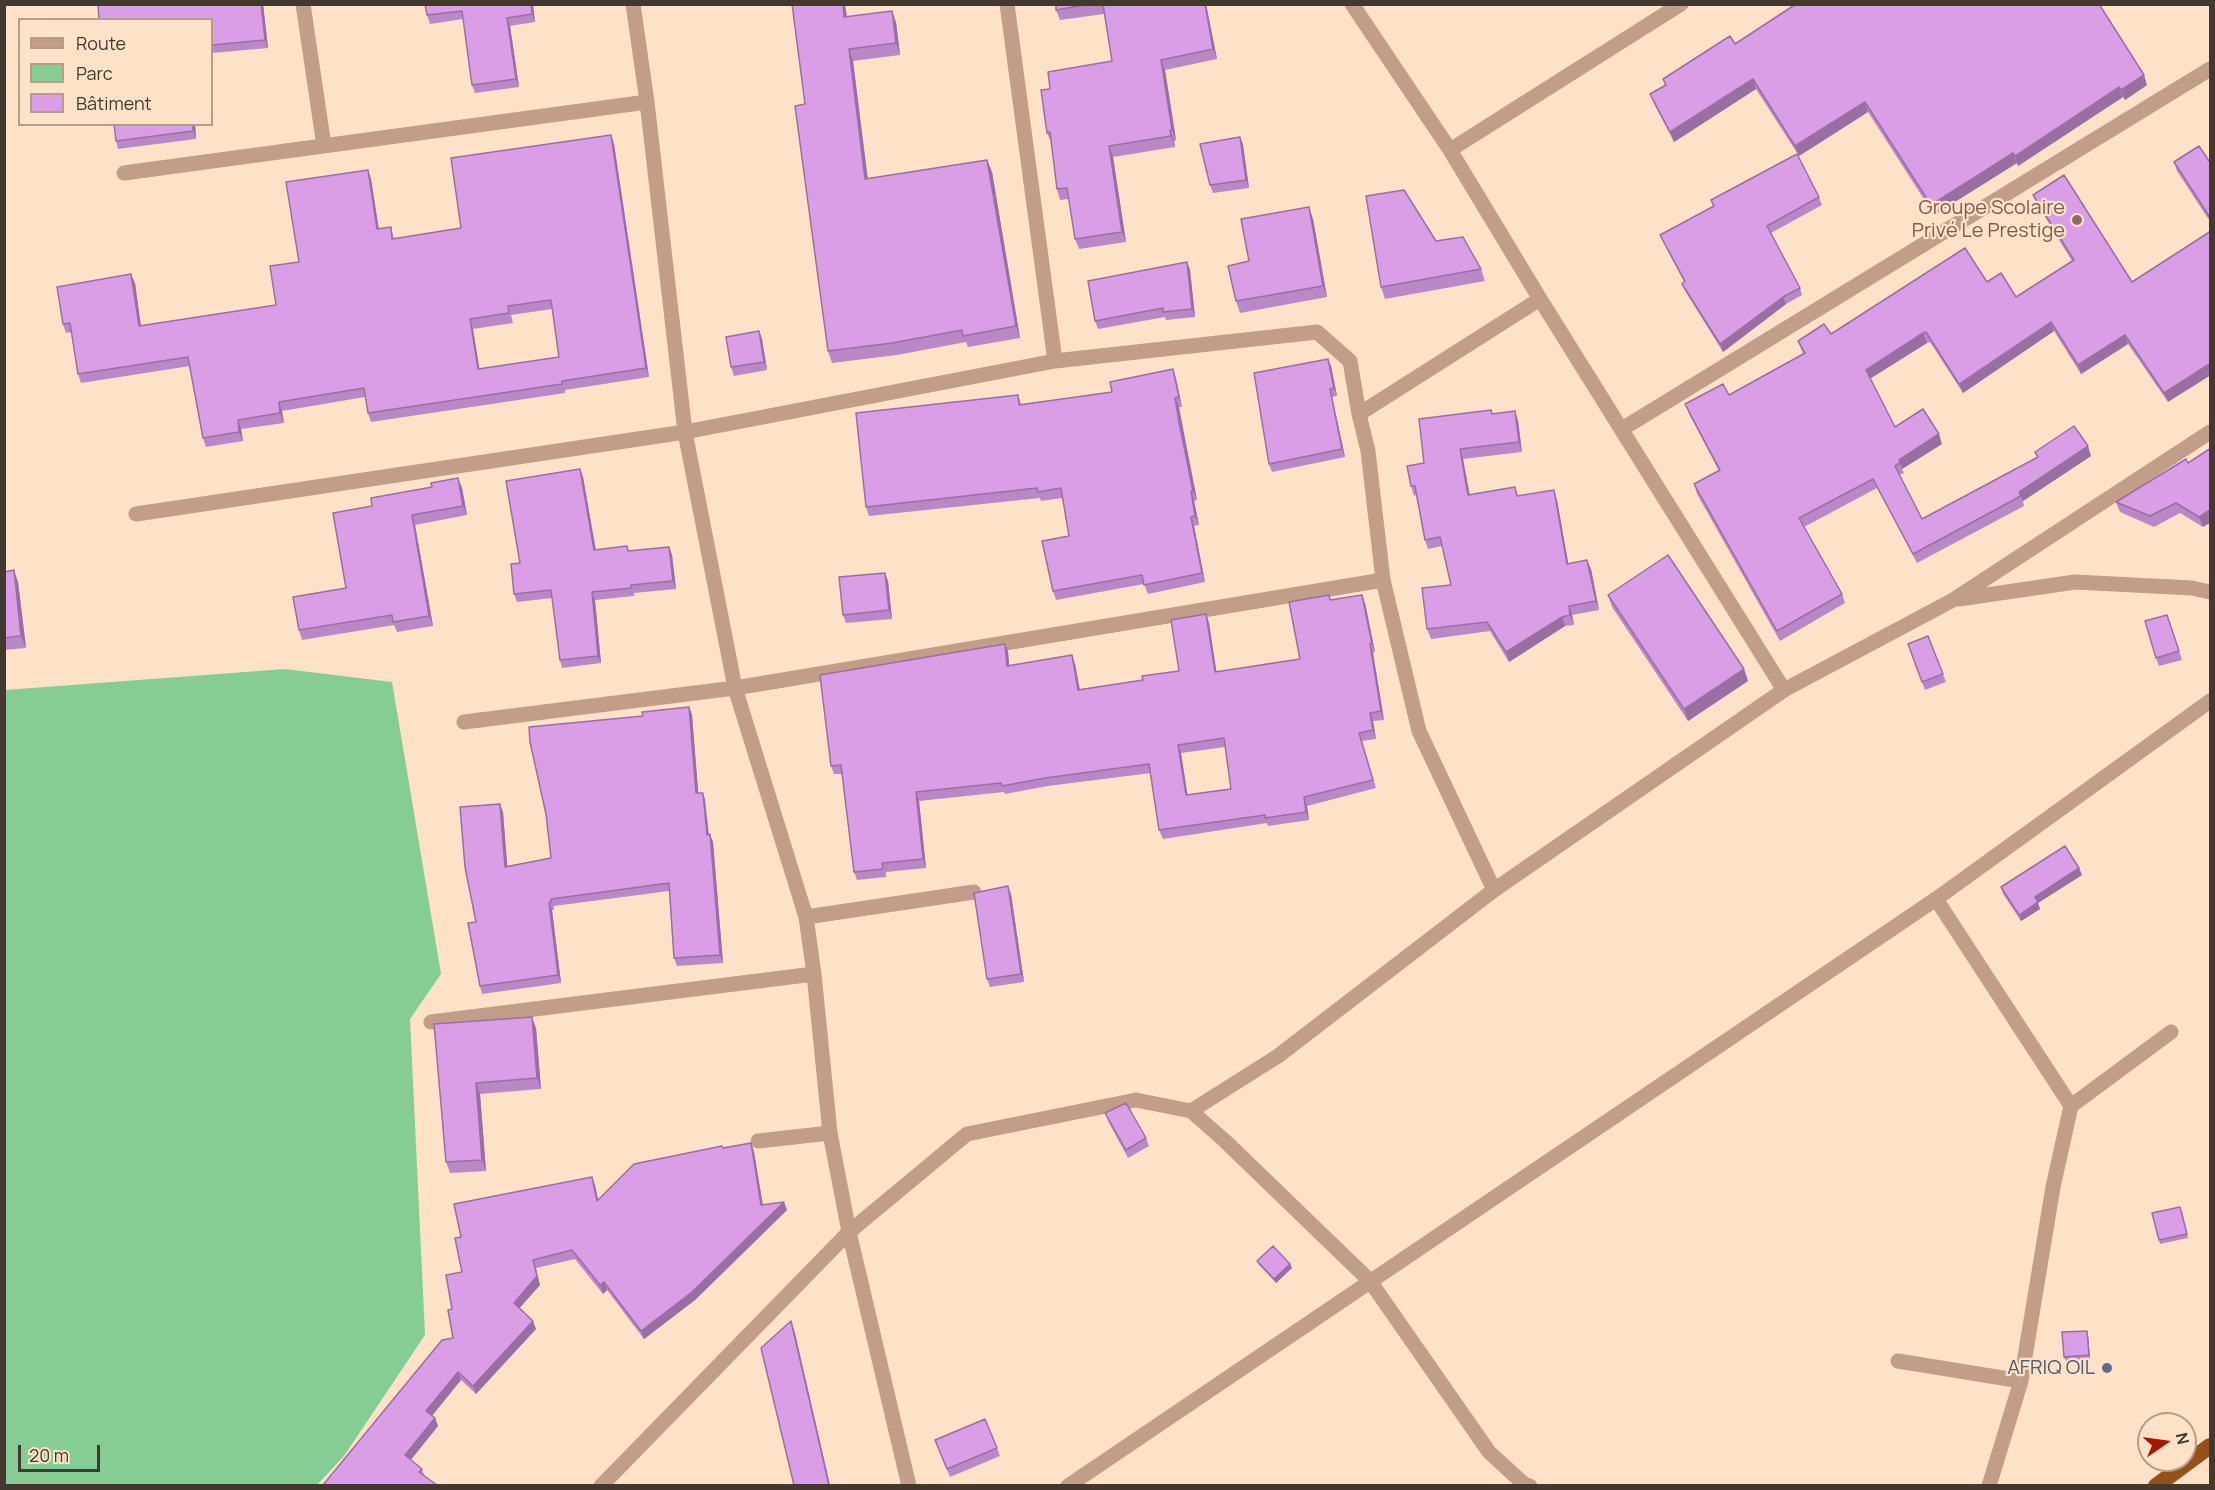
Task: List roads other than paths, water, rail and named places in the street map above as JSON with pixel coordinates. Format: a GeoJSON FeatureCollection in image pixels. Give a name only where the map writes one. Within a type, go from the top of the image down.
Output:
{"type":"FeatureCollection","features":[{"type":"Feature","properties":{"kind":"highway"},"geometry":{"type":"LineString","coordinates":[[2156,1485],[2211,1446]]}},
{"type":"Feature","properties":{"kind":"street"},"geometry":{"type":"LineString","coordinates":[[303,4],[324,146]]}},
{"type":"Feature","properties":{"kind":"street"},"geometry":{"type":"LineString","coordinates":[[633,4],[647,102],[685,432],[735,688],[806,917],[830,1133],[849,1232],[909,1485]]}},
{"type":"Feature","properties":{"kind":"street"},"geometry":{"type":"LineString","coordinates":[[1008,4],[1055,361]]}},
{"type":"Feature","properties":{"kind":"street"},"geometry":{"type":"LineString","coordinates":[[1352,4],[1450,150],[1540,299],[1785,690]]}},
{"type":"Feature","properties":{"kind":"street"},"geometry":{"type":"LineString","coordinates":[[1450,150],[1682,4]]}},
{"type":"Feature","properties":{"kind":"street"},"geometry":{"type":"LineString","coordinates":[[1622,429],[2211,69]]}},
{"type":"Feature","properties":{"kind":"street"},"geometry":{"type":"LineString","coordinates":[[124,172],[647,102]]}},
{"type":"Feature","properties":{"kind":"street"},"geometry":{"type":"LineString","coordinates":[[1359,414],[1540,299]]}},
{"type":"Feature","properties":{"kind":"street"},"geometry":{"type":"LineString","coordinates":[[136,514],[685,432],[1055,361],[1317,332],[1350,361],[1368,451],[1383,580],[1419,730],[1494,890]]}},
{"type":"Feature","properties":{"kind":"street"},"geometry":{"type":"LineString","coordinates":[[1191,1111],[1278,1056],[1494,890],[1785,690],[1953,600],[2211,432]]}},
{"type":"Feature","properties":{"kind":"street"},"geometry":{"type":"LineString","coordinates":[[464,722],[735,688],[1383,580]]}},
{"type":"Feature","properties":{"kind":"street"},"geometry":{"type":"LineString","coordinates":[[1953,600],[2075,582],[2192,588],[2211,592]]}},
{"type":"Feature","properties":{"kind":"street"},"geometry":{"type":"LineString","coordinates":[[1068,1485],[1936,899],[2211,701]]}},
{"type":"Feature","properties":{"kind":"street"},"geometry":{"type":"LineString","coordinates":[[806,917],[974,892]]}},
{"type":"Feature","properties":{"kind":"street"},"geometry":{"type":"LineString","coordinates":[[1936,899],[2071,1106]]}},
{"type":"Feature","properties":{"kind":"street"},"geometry":{"type":"LineString","coordinates":[[431,1022],[814,974]]}},
{"type":"Feature","properties":{"kind":"street"},"geometry":{"type":"LineString","coordinates":[[1989,1485],[2021,1381],[2053,1187],[2071,1106],[2171,1032]]}},
{"type":"Feature","properties":{"kind":"street"},"geometry":{"type":"LineString","coordinates":[[601,1485],[849,1232],[967,1134],[1136,1100],[1191,1111],[1370,1281],[1489,1452],[1524,1484],[1530,1485]]}},
{"type":"Feature","properties":{"kind":"street"},"geometry":{"type":"LineString","coordinates":[[758,1141],[830,1133]]}},
{"type":"Feature","properties":{"kind":"street"},"geometry":{"type":"LineString","coordinates":[[1898,1361],[2021,1381]]}},
{"type":"Feature","properties":{"kind":"place","name":"Groupe Scolaire Privé Le Prestige"},"geometry":{"type":"Point","coordinates":[2077,220]}},
{"type":"Feature","properties":{"kind":"place","name":"AFRIQ OIL"},"geometry":{"type":"Point","coordinates":[2107,1368]}}]}
